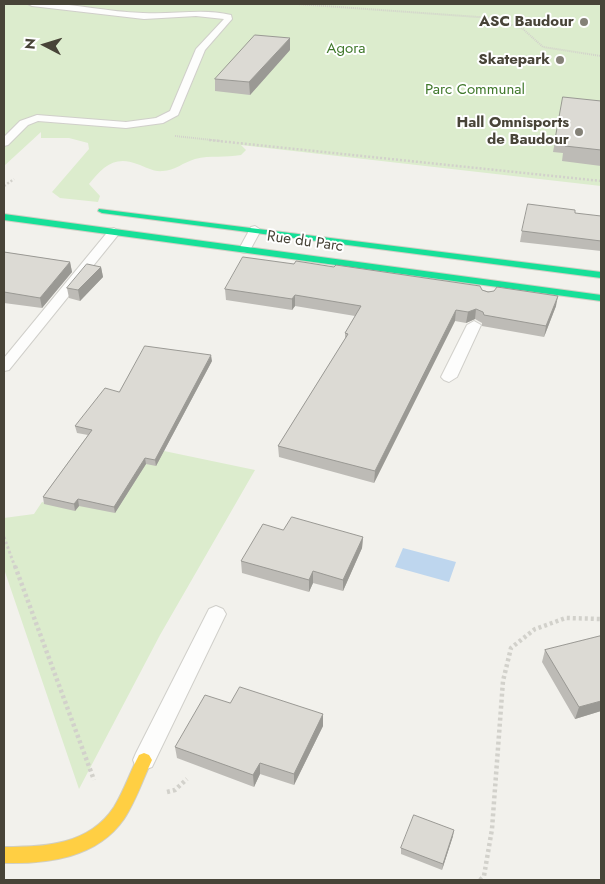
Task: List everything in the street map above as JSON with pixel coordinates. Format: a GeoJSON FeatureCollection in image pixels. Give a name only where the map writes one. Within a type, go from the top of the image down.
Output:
{"type":"FeatureCollection","features":[{"type":"Feature","properties":{"kind":"street","name":"Rue du Parc"},"geometry":{"type":"LineString","coordinates":[[91,209],[601,275]]}},
{"type":"Feature","properties":{"kind":"street","name":"Rue du Parc"},"geometry":{"type":"LineString","coordinates":[[4,217],[601,298]]}},
{"type":"Feature","properties":{"kind":"street"},"geometry":{"type":"LineString","coordinates":[[4,855],[52,855],[86,845],[115,818],[144,760]]}},
{"type":"Feature","properties":{"kind":"lane"},"geometry":{"type":"LineString","coordinates":[[4,4],[13,4]]}},
{"type":"Feature","properties":{"kind":"lane"},"geometry":{"type":"LineString","coordinates":[[4,143],[24,123],[37,118],[139,125],[160,121],[174,112],[200,49],[228,17],[203,13],[143,16],[32,4]]}},
{"type":"Feature","properties":{"kind":"lane"},"geometry":{"type":"LineString","coordinates":[[245,249],[255,230]]}},
{"type":"Feature","properties":{"kind":"lane"},"geometry":{"type":"LineString","coordinates":[[4,367],[114,232]]}},
{"type":"Feature","properties":{"kind":"lane"},"geometry":{"type":"LineString","coordinates":[[487,297],[494,284]]}},
{"type":"Feature","properties":{"kind":"lane"},"geometry":{"type":"LineString","coordinates":[[449,377],[474,325]]}},
{"type":"Feature","properties":{"kind":"lane"},"geometry":{"type":"LineString","coordinates":[[144,760],[216,614]]}},
{"type":"Feature","properties":{"kind":"path"},"geometry":{"type":"LineString","coordinates":[[297,4],[492,18],[523,29],[543,47],[601,56]]}},
{"type":"Feature","properties":{"kind":"path"},"geometry":{"type":"LineString","coordinates":[[139,125],[157,134],[601,181]]}},
{"type":"Feature","properties":{"kind":"path"},"geometry":{"type":"LineString","coordinates":[[4,186],[14,179]]}},
{"type":"Feature","properties":{"kind":"path"},"geometry":{"type":"LineString","coordinates":[[4,537],[95,781],[115,818]]}},
{"type":"Feature","properties":{"kind":"path"},"geometry":{"type":"LineString","coordinates":[[480,880],[484,876],[492,829],[503,681],[511,648],[534,629],[566,618],[601,619]]}},
{"type":"Feature","properties":{"kind":"green space","name":"Parc Communal"},"geometry":{"type":"Polygon","coordinates":[[[4,4],[601,4],[601,186],[241,145],[246,150],[241,155],[195,159],[167,171],[153,170],[129,162],[115,162],[104,168],[89,184],[100,196],[98,202],[60,198],[52,192],[89,149],[88,143],[69,138],[41,138],[41,132],[4,166],[4,4]]]}},
{"type":"Feature","properties":{"kind":"green space"},"geometry":{"type":"Polygon","coordinates":[[[121,442],[255,470],[160,635],[79,789],[4,569],[4,518],[34,514],[42,502],[75,510],[121,442]]]}},
{"type":"Feature","properties":{"kind":"water"},"geometry":{"type":"Polygon","coordinates":[[[403,548],[456,562],[449,582],[395,567],[403,548]]]}},
{"type":"Feature","properties":{"kind":"building"},"geometry":{"type":"Polygon","coordinates":[[[255,35],[290,38],[249,82],[215,79],[255,35]]]}},
{"type":"Feature","properties":{"kind":"building","name":"Hall Omnisports de Baudour"},"geometry":{"type":"Polygon","coordinates":[[[563,97],[601,101],[601,150],[565,146],[566,137],[556,136],[563,97]]]}},
{"type":"Feature","properties":{"kind":"building"},"geometry":{"type":"Polygon","coordinates":[[[528,204],[575,210],[575,213],[601,216],[601,241],[522,231],[528,204]]]}},
{"type":"Feature","properties":{"kind":"building"},"geometry":{"type":"Polygon","coordinates":[[[4,252],[70,262],[40,298],[4,292],[4,252]]]}},
{"type":"Feature","properties":{"kind":"building"},"geometry":{"type":"Polygon","coordinates":[[[243,257],[294,264],[296,261],[334,267],[336,265],[480,286],[482,290],[488,292],[494,291],[497,287],[558,296],[546,326],[484,315],[483,312],[476,309],[468,312],[456,310],[375,471],[278,446],[348,334],[345,333],[361,306],[295,295],[292,299],[225,289],[243,257]]]}},
{"type":"Feature","properties":{"kind":"building"},"geometry":{"type":"Polygon","coordinates":[[[87,264],[101,267],[78,290],[67,288],[87,264]]]}},
{"type":"Feature","properties":{"kind":"building"},"geometry":{"type":"Polygon","coordinates":[[[145,346],[211,355],[155,460],[145,458],[114,507],[78,499],[74,504],[43,497],[92,430],[75,426],[105,388],[119,392],[145,346]]]}},
{"type":"Feature","properties":{"kind":"building"},"geometry":{"type":"Polygon","coordinates":[[[292,517],[363,537],[343,580],[313,571],[309,580],[241,561],[263,524],[283,530],[292,517]]]}},
{"type":"Feature","properties":{"kind":"building"},"geometry":{"type":"Polygon","coordinates":[[[601,636],[601,701],[579,707],[545,650],[601,636]]]}},
{"type":"Feature","properties":{"kind":"building"},"geometry":{"type":"Polygon","coordinates":[[[240,687],[323,714],[294,774],[260,763],[253,775],[175,747],[205,695],[230,703],[240,687]]]}},
{"type":"Feature","properties":{"kind":"building"},"geometry":{"type":"Polygon","coordinates":[[[414,815],[454,830],[443,864],[401,848],[414,815]]]}},
{"type":"Feature","properties":{"kind":"traffic: fast"},"geometry":{"type":"LineString","coordinates":[[102,211],[601,275]]}},
{"type":"Feature","properties":{"kind":"traffic: fast"},"geometry":{"type":"LineString","coordinates":[[4,217],[601,298]]}},
{"type":"Feature","properties":{"kind":"traffic: slow"},"geometry":{"type":"LineString","coordinates":[[4,855],[52,853],[83,844],[96,837],[109,826],[119,813],[144,760]]}},
{"type":"Feature","properties":{"kind":"place","name":"ASC Baudour"},"geometry":{"type":"Point","coordinates":[584,22]}},
{"type":"Feature","properties":{"kind":"place","name":"Skatepark"},"geometry":{"type":"Point","coordinates":[560,60]}},
{"type":"Feature","properties":{"kind":"place","name":"Hall Omnisports de Baudour"},"geometry":{"type":"Point","coordinates":[579,132]}},
{"type":"Feature","properties":{"kind":"park label","name":"Agora"},"geometry":{"type":"Point","coordinates":[346,49]}}]}
